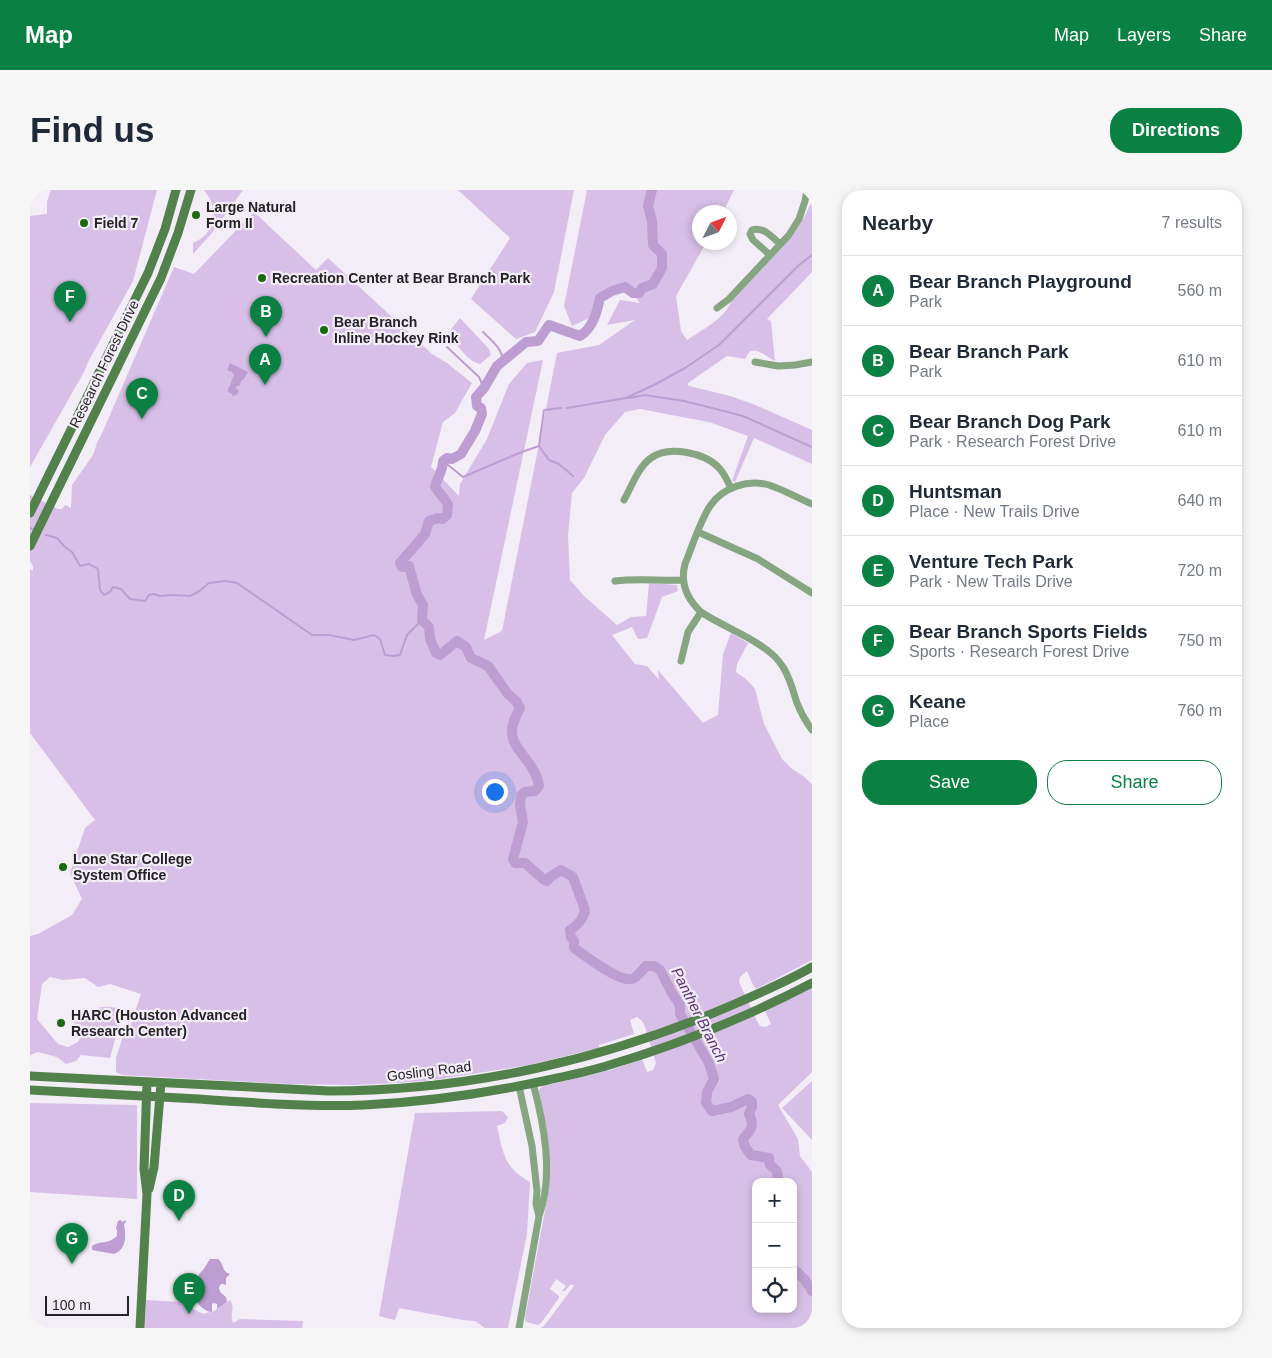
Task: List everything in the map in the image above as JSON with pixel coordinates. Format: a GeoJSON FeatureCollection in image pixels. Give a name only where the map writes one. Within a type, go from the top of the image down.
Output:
{"type":"FeatureCollection","features":[{"type":"Feature","properties":{"kind":"main road","name":"Research Forest Drive"},"geometry":{"type":"LineString","coordinates":[[30,514],[148,273],[165,229],[176,190]]}},
{"type":"Feature","properties":{"kind":"main road","name":"Research Forest Drive"},"geometry":{"type":"LineString","coordinates":[[30,546],[161,278],[178,233],[191,190]]}},
{"type":"Feature","properties":{"kind":"main road","name":"Gosling Road"},"geometry":{"type":"LineString","coordinates":[[30,1076],[329,1092],[365,1092],[428,1086],[520,1072],[560,1063],[637,1041],[697,1020],[812,967]]}},
{"type":"Feature","properties":{"kind":"main road","name":"Gosling Road"},"geometry":{"type":"LineString","coordinates":[[30,1090],[309,1105],[365,1105],[430,1100],[519,1086],[601,1068],[702,1033],[812,983]]}},
{"type":"Feature","properties":{"kind":"main road"},"geometry":{"type":"LineString","coordinates":[[140,1328],[147,1194],[144,1169],[147,1082]]}},
{"type":"Feature","properties":{"kind":"main road"},"geometry":{"type":"LineString","coordinates":[[147,1194],[154,1167],[160,1083]]}},
{"type":"Feature","properties":{"kind":"street"},"geometry":{"type":"LineString","coordinates":[[716,308],[728,299],[788,234],[799,219],[807,190]]}},
{"type":"Feature","properties":{"kind":"street"},"geometry":{"type":"LineString","coordinates":[[770,255],[753,240],[750,234],[752,230],[757,228],[764,230],[780,244]]}},
{"type":"Feature","properties":{"kind":"street"},"geometry":{"type":"LineString","coordinates":[[754,362],[778,366],[812,362]]}},
{"type":"Feature","properties":{"kind":"street"},"geometry":{"type":"LineString","coordinates":[[624,500],[645,463],[658,454],[666,452],[681,451],[712,461],[724,474],[731,488]]}},
{"type":"Feature","properties":{"kind":"street"},"geometry":{"type":"LineString","coordinates":[[812,504],[769,486],[751,483],[731,488],[710,506],[683,571],[683,580],[688,596],[701,612],[774,655],[788,675],[798,703],[809,720],[812,730]]}},
{"type":"Feature","properties":{"kind":"street"},"geometry":{"type":"LineString","coordinates":[[698,532],[758,560],[812,593]]}},
{"type":"Feature","properties":{"kind":"street"},"geometry":{"type":"LineString","coordinates":[[615,580],[683,580]]}},
{"type":"Feature","properties":{"kind":"street"},"geometry":{"type":"LineString","coordinates":[[681,661],[688,632],[701,612]]}},
{"type":"Feature","properties":{"kind":"street"},"geometry":{"type":"LineString","coordinates":[[519,1328],[545,1190],[546,1148],[541,1113],[533,1083]]}},
{"type":"Feature","properties":{"kind":"street"},"geometry":{"type":"LineString","coordinates":[[519,1086],[532,1146],[537,1191],[536,1204],[539,1216]]}},
{"type":"Feature","properties":{"kind":"shaded area"},"geometry":{"type":"Polygon","coordinates":[[[51,190],[157,190],[133,281],[30,467],[30,216],[47,214],[47,202],[51,190]]]}},
{"type":"Feature","properties":{"kind":"shaded area"},"geometry":{"type":"Polygon","coordinates":[[[204,190],[243,190],[212,233],[193,254],[193,243],[206,234],[214,217],[213,206],[204,190]]]}},
{"type":"Feature","properties":{"kind":"shaded area"},"geometry":{"type":"Polygon","coordinates":[[[458,190],[574,190],[554,292],[535,332],[516,339],[471,299],[510,238],[458,190]]]}},
{"type":"Feature","properties":{"kind":"shaded area"},"geometry":{"type":"Polygon","coordinates":[[[587,190],[734,190],[726,205],[692,205],[692,250],[702,250],[676,296],[681,331],[687,340],[712,324],[723,314],[731,302],[792,237],[812,203],[812,272],[767,319],[771,321],[775,361],[760,352],[754,351],[750,351],[745,359],[727,356],[688,383],[688,385],[753,404],[812,430],[812,464],[754,438],[735,482],[732,481],[748,436],[709,422],[640,409],[625,412],[605,435],[584,478],[572,493],[568,535],[570,580],[584,596],[617,625],[631,617],[646,616],[649,583],[677,585],[678,591],[662,597],[647,638],[638,639],[632,627],[612,635],[635,664],[647,666],[659,680],[658,670],[703,723],[718,715],[723,654],[731,633],[748,643],[737,664],[736,672],[755,689],[764,724],[782,759],[812,784],[812,960],[756,989],[747,971],[740,977],[739,982],[760,1026],[766,1027],[771,1024],[765,1011],[812,988],[812,1072],[778,1105],[798,1139],[800,1156],[812,1172],[812,1328],[541,1328],[574,1286],[571,1284],[565,1291],[562,1291],[566,1286],[556,1279],[550,1289],[559,1298],[541,1323],[538,1325],[526,1322],[525,1318],[547,1200],[539,1090],[546,1084],[611,1070],[642,1059],[647,1072],[653,1070],[656,1063],[644,1024],[637,1017],[630,1020],[634,1034],[599,1045],[599,1048],[529,1065],[434,1080],[354,1085],[287,1084],[122,1075],[116,1072],[116,1058],[125,1030],[129,1031],[141,994],[110,984],[98,987],[85,978],[63,980],[50,977],[42,984],[37,1019],[58,1044],[68,1047],[78,1042],[83,1031],[72,1021],[96,1008],[108,1007],[123,1010],[110,1058],[81,1055],[76,1061],[66,1064],[57,1057],[38,1052],[30,1055],[30,936],[38,934],[72,915],[82,899],[70,873],[85,828],[95,820],[30,733],[30,570],[33,570],[33,566],[30,561],[30,495],[58,509],[62,509],[65,505],[71,508],[72,485],[93,455],[174,267],[194,274],[254,212],[316,270],[328,258],[432,354],[447,363],[472,383],[455,413],[443,422],[431,467],[437,472],[435,474],[440,476],[459,496],[460,484],[487,439],[509,384],[527,363],[543,360],[484,640],[502,631],[557,353],[599,345],[635,320],[607,325],[620,300],[640,303],[626,284],[606,291],[591,317],[572,326],[564,306],[587,190]]]}},
{"type":"Feature","properties":{"kind":"shaded area"},"geometry":{"type":"Polygon","coordinates":[[[460,318],[489,349],[491,355],[480,364],[469,359],[455,343],[444,338],[460,318]]]}},
{"type":"Feature","properties":{"kind":"shaded area"},"geometry":{"type":"Polygon","coordinates":[[[230,363],[248,372],[240,385],[236,387],[239,390],[238,393],[232,396],[228,392],[234,375],[227,370],[230,363]]]}},
{"type":"Feature","properties":{"kind":"shaded area"},"geometry":{"type":"Polygon","coordinates":[[[812,1081],[812,1140],[782,1108],[812,1081]]]}},
{"type":"Feature","properties":{"kind":"shaded area"},"geometry":{"type":"Polygon","coordinates":[[[30,1103],[137,1105],[137,1199],[30,1192],[30,1103]]]}},
{"type":"Feature","properties":{"kind":"shaded area"},"geometry":{"type":"Polygon","coordinates":[[[502,1111],[508,1117],[505,1123],[497,1126],[503,1152],[515,1171],[530,1182],[527,1234],[508,1328],[485,1328],[475,1321],[399,1308],[395,1320],[379,1316],[415,1113],[502,1111]]]}},
{"type":"Feature","properties":{"kind":"shaded area"},"geometry":{"type":"Polygon","coordinates":[[[120,1220],[123,1222],[125,1220],[126,1222],[124,1224],[125,1241],[121,1249],[114,1254],[92,1250],[92,1246],[95,1244],[110,1241],[117,1236],[116,1228],[120,1220]]]}},
{"type":"Feature","properties":{"kind":"shaded area"},"geometry":{"type":"Polygon","coordinates":[[[210,1259],[218,1259],[226,1272],[230,1274],[226,1278],[226,1285],[221,1284],[219,1287],[227,1302],[217,1309],[217,1304],[212,1304],[212,1312],[203,1308],[196,1300],[202,1295],[198,1288],[199,1274],[210,1259]]]}},
{"type":"Feature","properties":{"kind":"shaded area"},"geometry":{"type":"Polygon","coordinates":[[[146,1300],[180,1302],[203,1314],[214,1311],[230,1300],[232,1303],[233,1323],[240,1319],[303,1321],[302,1328],[145,1328],[146,1300]]]}},
{"type":"Feature","properties":{"kind":"waterway","name":"Panther Branch"},"geometry":{"type":"LineString","coordinates":[[652,190],[648,206],[652,221],[653,245],[662,254],[662,268],[653,284],[642,288],[639,293],[633,293],[625,287],[612,291],[600,298],[591,324],[580,336],[549,325],[538,341],[526,342],[497,366],[484,388],[476,397],[477,406],[481,408],[482,414],[475,431],[461,454],[443,461],[435,487],[448,504],[447,515],[442,519],[438,518],[429,521],[425,534],[400,563],[402,567],[409,566],[417,595],[423,605],[422,620],[429,627],[430,639],[436,653],[440,655],[457,641],[466,647],[471,658],[488,666],[520,708],[515,717],[512,734],[517,746],[534,771],[539,786],[535,791],[525,792],[521,795],[520,805],[523,822],[513,859],[515,863],[525,863],[547,881],[561,870],[573,877],[585,910],[580,921],[570,930],[574,941],[574,948],[611,973],[626,979],[634,978],[646,966],[654,966],[660,970],[680,1005],[680,1014],[709,1063],[714,1079],[707,1092],[706,1103],[712,1111],[731,1107],[748,1099],[752,1102],[749,1114],[752,1125],[743,1139],[745,1147],[751,1155],[769,1158],[770,1165],[777,1171],[778,1178]]}},
{"type":"Feature","properties":{"kind":"waterway"},"geometry":{"type":"LineString","coordinates":[[567,408],[626,398],[685,368],[719,345],[799,265],[812,255]]}},
{"type":"Feature","properties":{"kind":"waterway"},"geometry":{"type":"LineString","coordinates":[[483,332],[499,348],[503,361]]}},
{"type":"Feature","properties":{"kind":"waterway"},"geometry":{"type":"LineString","coordinates":[[447,347],[479,377],[484,388]]}},
{"type":"Feature","properties":{"kind":"waterway"},"geometry":{"type":"LineString","coordinates":[[629,398],[645,395],[684,401],[743,416],[812,447]]}},
{"type":"Feature","properties":{"kind":"waterway"},"geometry":{"type":"LineString","coordinates":[[443,461],[463,477],[539,446],[544,410],[561,408]]}},
{"type":"Feature","properties":{"kind":"waterway"},"geometry":{"type":"LineString","coordinates":[[539,446],[549,460],[559,464],[573,476]]}},
{"type":"Feature","properties":{"kind":"waterway"},"geometry":{"type":"LineString","coordinates":[[46,535],[57,538],[72,552],[80,566],[89,564],[98,569],[100,590],[104,595],[110,592],[113,587],[121,589],[130,599],[145,601],[149,595],[154,594],[160,596],[190,596],[209,583],[226,581],[237,583],[312,635],[329,635],[354,640],[374,635],[380,639],[385,655],[393,656],[400,655],[407,635],[422,620]]}},
{"type":"Feature","properties":{"kind":"waterway","name":"Panther Branch"},"geometry":{"type":"LineString","coordinates":[[797,1272],[812,1291]]}},
{"type":"Feature","properties":{"kind":"place","name":"Large Natural Form II"},"geometry":{"type":"Point","coordinates":[196,215]}},
{"type":"Feature","properties":{"kind":"place","name":"Field 7"},"geometry":{"type":"Point","coordinates":[84,223]}},
{"type":"Feature","properties":{"kind":"place","name":"Recreation Center at Bear Branch Park"},"geometry":{"type":"Point","coordinates":[262,278]}},
{"type":"Feature","properties":{"kind":"place","name":"Bear Branch Sports Fields"},"geometry":{"type":"Point","coordinates":[70,322]}},
{"type":"Feature","properties":{"kind":"place","name":"Bear Branch Inline Hockey Rink"},"geometry":{"type":"Point","coordinates":[324,330]}},
{"type":"Feature","properties":{"kind":"place","name":"Bear Branch Park"},"geometry":{"type":"Point","coordinates":[266,337]}},
{"type":"Feature","properties":{"kind":"place","name":"Bear Branch Playground"},"geometry":{"type":"Point","coordinates":[265,385]}},
{"type":"Feature","properties":{"kind":"place","name":"Bear Branch Dog Park"},"geometry":{"type":"Point","coordinates":[142,419]}},
{"type":"Feature","properties":{"kind":"place","name":"Lone Star College System Office"},"geometry":{"type":"Point","coordinates":[63,867]}},
{"type":"Feature","properties":{"kind":"place","name":"HARC (Houston Advanced Research Center)"},"geometry":{"type":"Point","coordinates":[61,1023]}},
{"type":"Feature","properties":{"kind":"place","name":"Huntsman"},"geometry":{"type":"Point","coordinates":[179,1221]}},
{"type":"Feature","properties":{"kind":"place","name":"Keane"},"geometry":{"type":"Point","coordinates":[72,1264]}},
{"type":"Feature","properties":{"kind":"place","name":"Venture Tech Park"},"geometry":{"type":"Point","coordinates":[189,1314]}}]}
